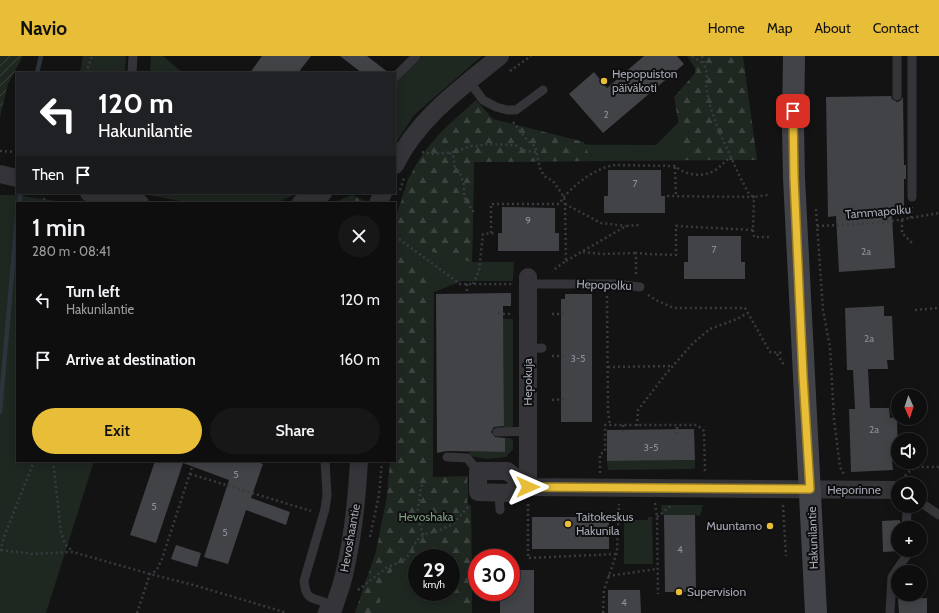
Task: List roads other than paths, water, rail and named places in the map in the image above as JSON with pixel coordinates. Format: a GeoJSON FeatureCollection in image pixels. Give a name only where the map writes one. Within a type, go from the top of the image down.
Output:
{"type":"FeatureCollection","features":[{"type":"Feature","properties":{"kind":"main road","name":"Hakunilantie"},"geometry":{"type":"LineString","coordinates":[[794,56],[794,178],[816,613]]}},
{"type":"Feature","properties":{"kind":"street"},"geometry":{"type":"LineString","coordinates":[[401,169],[408,143],[438,107],[500,56]]}},
{"type":"Feature","properties":{"kind":"street"},"geometry":{"type":"LineString","coordinates":[[0,174],[16,178]]}},
{"type":"Feature","properties":{"kind":"street"},"geometry":{"type":"LineString","coordinates":[[96,194],[134,199]]}},
{"type":"Feature","properties":{"kind":"street"},"geometry":{"type":"LineString","coordinates":[[303,202],[321,194]]}},
{"type":"Feature","properties":{"kind":"street"},"geometry":{"type":"LineString","coordinates":[[379,202],[389,194]]}},
{"type":"Feature","properties":{"kind":"street","name":"Hepokuja"},"geometry":{"type":"LineString","coordinates":[[524,282],[535,349],[528,431],[528,495]]}},
{"type":"Feature","properties":{"kind":"street","name":"Hevoshaantie"},"geometry":{"type":"LineString","coordinates":[[332,613],[351,542],[358,491],[359,462]]}},
{"type":"Feature","properties":{"kind":"street"},"geometry":{"type":"LineString","coordinates":[[528,495],[507,471],[478,471],[478,492],[499,501],[507,493],[528,495],[810,489]]}},
{"type":"Feature","properties":{"kind":"street","name":"Heporinne"},"geometry":{"type":"LineString","coordinates":[[810,489],[891,485]]}},
{"type":"Feature","properties":{"kind":"lane"},"geometry":{"type":"LineString","coordinates":[[132,72],[133,56]]}},
{"type":"Feature","properties":{"kind":"lane"},"geometry":{"type":"LineString","coordinates":[[396,76],[416,56]]}},
{"type":"Feature","properties":{"kind":"lane"},"geometry":{"type":"LineString","coordinates":[[897,56],[897,96]]}},
{"type":"Feature","properties":{"kind":"lane"},"geometry":{"type":"LineString","coordinates":[[912,56],[912,197]]}},
{"type":"Feature","properties":{"kind":"lane"},"geometry":{"type":"LineString","coordinates":[[469,81],[483,100],[496,107],[507,110],[516,110],[543,90]]}},
{"type":"Feature","properties":{"kind":"lane","name":"Hepopolku"},"geometry":{"type":"LineString","coordinates":[[524,282],[625,284],[640,287]]}},
{"type":"Feature","properties":{"kind":"lane"},"geometry":{"type":"LineString","coordinates":[[497,432],[528,431]]}},
{"type":"Feature","properties":{"kind":"lane"},"geometry":{"type":"LineString","coordinates":[[447,457],[467,458],[478,471]]}},
{"type":"Feature","properties":{"kind":"lane"},"geometry":{"type":"LineString","coordinates":[[322,613],[326,603],[309,596],[305,592],[304,582],[323,515],[327,495],[325,462]]}},
{"type":"Feature","properties":{"kind":"lane"},"geometry":{"type":"LineString","coordinates":[[927,507],[939,515]]}},
{"type":"Feature","properties":{"kind":"lane"},"geometry":{"type":"LineString","coordinates":[[890,613],[892,577],[906,557]]}},
{"type":"Feature","properties":{"kind":"waterway"},"geometry":{"type":"LineString","coordinates":[[37,72],[41,56]]}},
{"type":"Feature","properties":{"kind":"waterway"},"geometry":{"type":"LineString","coordinates":[[19,202],[21,194]]}},
{"type":"Feature","properties":{"kind":"waterway"},"geometry":{"type":"LineString","coordinates":[[0,412],[16,228]]}},
{"type":"Feature","properties":{"kind":"place","name":"Hepopuiston päiväkoti"},"geometry":{"type":"Point","coordinates":[604,81]}},
{"type":"Feature","properties":{"kind":"place","name":"Taitokeskus Hakunila"},"geometry":{"type":"Point","coordinates":[568,524]}},
{"type":"Feature","properties":{"kind":"place","name":"Muuntamo"},"geometry":{"type":"Point","coordinates":[770,526]}},
{"type":"Feature","properties":{"kind":"place","name":"Supervision"},"geometry":{"type":"Point","coordinates":[679,592]}},
{"type":"Feature","properties":{"kind":"park label","name":"Hevoshaka"},"geometry":{"type":"Point","coordinates":[426,517]}}]}
